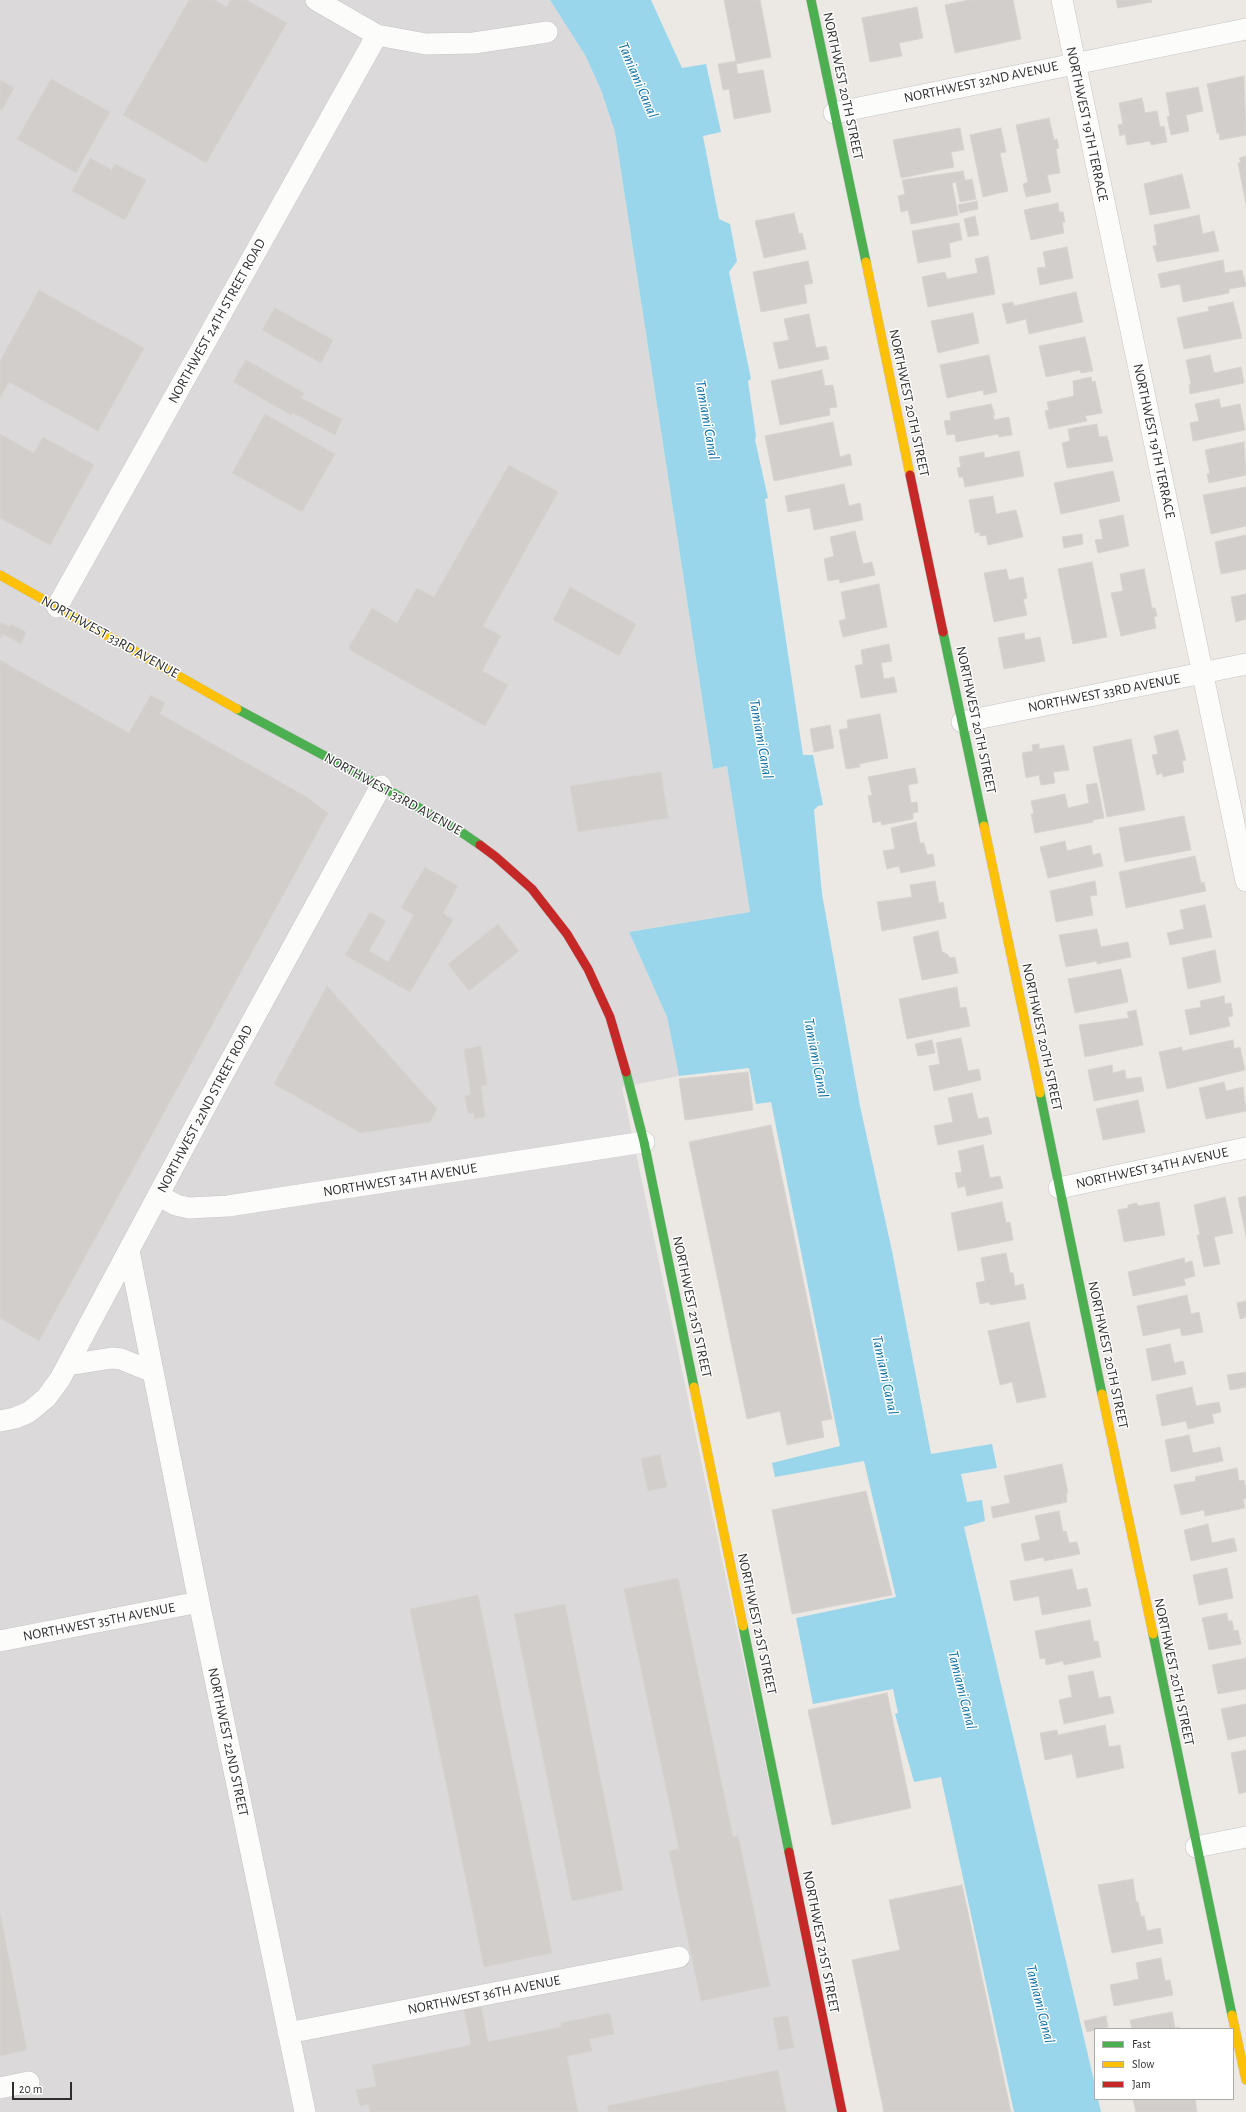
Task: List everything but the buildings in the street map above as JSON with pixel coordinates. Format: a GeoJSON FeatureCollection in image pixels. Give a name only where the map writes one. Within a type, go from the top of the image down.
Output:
{"type":"FeatureCollection","features":[{"type":"Feature","properties":{"kind":"street"},"geometry":{"type":"LineString","coordinates":[[316,0],[377,35],[426,44],[474,43],[547,32]]}},
{"type":"Feature","properties":{"kind":"street","name":"NORTHWEST 20TH STREET"},"geometry":{"type":"LineString","coordinates":[[811,0],[1196,1847],[1246,2080]]}},
{"type":"Feature","properties":{"kind":"street","name":"NORTHWEST 19TH TERRACE"},"geometry":{"type":"LineString","coordinates":[[1062,0],[1246,881]]}},
{"type":"Feature","properties":{"kind":"street","name":"NORTHWEST 32ND AVENUE"},"geometry":{"type":"LineString","coordinates":[[834,113],[1246,29]]}},
{"type":"Feature","properties":{"kind":"street","name":"NORTHWEST 24TH STREET ROAD"},"geometry":{"type":"LineString","coordinates":[[57,608],[377,35]]}},
{"type":"Feature","properties":{"kind":"street","name":"NORTHWEST 33RD AVENUE"},"geometry":{"type":"LineString","coordinates":[[0,575],[262,723],[381,786],[480,845],[532,889],[554,917],[581,956],[610,1017],[626,1067],[644,1142]]}},
{"type":"Feature","properties":{"kind":"street","name":"NORTHWEST 33RD AVENUE"},"geometry":{"type":"LineString","coordinates":[[962,722],[1246,664]]}},
{"type":"Feature","properties":{"kind":"street","name":"NORTHWEST 22ND STREET ROAD"},"geometry":{"type":"LineString","coordinates":[[7,1420],[29,1412],[46,1398],[68,1365],[158,1195],[381,786]]}},
{"type":"Feature","properties":{"kind":"street","name":"NORTHWEST 34TH AVENUE"},"geometry":{"type":"LineString","coordinates":[[158,1195],[176,1205],[189,1208],[228,1206],[644,1142]]}},
{"type":"Feature","properties":{"kind":"street","name":"NORTHWEST 21ST STREET"},"geometry":{"type":"LineString","coordinates":[[644,1142],[842,2112]]}},
{"type":"Feature","properties":{"kind":"street","name":"NORTHWEST 34TH AVENUE"},"geometry":{"type":"LineString","coordinates":[[1059,1188],[1246,1148]]}},
{"type":"Feature","properties":{"kind":"street","name":"NORTHWEST 22ND STREET"},"geometry":{"type":"LineString","coordinates":[[129,1251],[199,1602],[305,2112]]}},
{"type":"Feature","properties":{"kind":"street"},"geometry":{"type":"LineString","coordinates":[[68,1365],[112,1358],[121,1359],[153,1372]]}},
{"type":"Feature","properties":{"kind":"street","name":"NORTHWEST 35TH AVENUE"},"geometry":{"type":"LineString","coordinates":[[0,1642],[199,1602]]}},
{"type":"Feature","properties":{"kind":"street"},"geometry":{"type":"LineString","coordinates":[[1196,1847],[1246,1837]]}},
{"type":"Feature","properties":{"kind":"street","name":"NORTHWEST 36TH AVENUE"},"geometry":{"type":"LineString","coordinates":[[288,2033],[679,1957]]}},
{"type":"Feature","properties":{"kind":"street"},"geometry":{"type":"LineString","coordinates":[[0,2088],[29,2082]]}},
{"type":"Feature","properties":{"kind":"shaded area"},"geometry":{"type":"Polygon","coordinates":[[[0,0],[550,0],[585,55],[601,90],[615,132],[713,769],[727,766],[750,912],[629,932],[667,1017],[679,1076],[622,1087],[839,2112],[0,2112],[0,0]]]}},
{"type":"Feature","properties":{"kind":"water","name":"Tamiami Canal"},"geometry":{"type":"Polygon","coordinates":[[[550,0],[651,0],[682,68],[706,64],[721,132],[703,136],[719,219],[730,224],[737,261],[729,272],[751,379],[748,381],[756,436],[755,440],[768,498],[765,499],[803,755],[813,755],[823,805],[818,806],[814,810],[822,894],[860,1106],[892,1251],[931,1454],[992,1444],[997,1468],[961,1474],[967,1502],[982,1500],[985,1521],[964,1527],[1094,2081],[1094,2100],[1098,2100],[1101,2112],[1014,2112],[941,1777],[914,1782],[895,1714],[898,1713],[893,1689],[813,1704],[796,1618],[896,1597],[864,1461],[775,1477],[772,1463],[840,1446],[771,1102],[756,1104],[749,1068],[679,1076],[667,1017],[629,932],[750,912],[727,766],[713,769],[615,132],[601,90],[585,55],[550,0]]]}},
{"type":"Feature","properties":{"kind":"traffic: fast"},"geometry":{"type":"LineString","coordinates":[[811,0],[866,262]]}},
{"type":"Feature","properties":{"kind":"traffic: fast"},"geometry":{"type":"LineString","coordinates":[[943,632],[984,826]]}},
{"type":"Feature","properties":{"kind":"traffic: fast"},"geometry":{"type":"LineString","coordinates":[[237,709],[381,786],[461,832],[480,845]]}},
{"type":"Feature","properties":{"kind":"traffic: fast"},"geometry":{"type":"LineString","coordinates":[[626,1072],[644,1142],[694,1387]]}},
{"type":"Feature","properties":{"kind":"traffic: fast"},"geometry":{"type":"LineString","coordinates":[[1040,1093],[1102,1394]]}},
{"type":"Feature","properties":{"kind":"traffic: fast"},"geometry":{"type":"LineString","coordinates":[[743,1626],[789,1852]]}},
{"type":"Feature","properties":{"kind":"traffic: fast"},"geometry":{"type":"LineString","coordinates":[[1153,1634],[1232,2015]]}},
{"type":"Feature","properties":{"kind":"traffic: slow"},"geometry":{"type":"LineString","coordinates":[[866,262],[910,475]]}},
{"type":"Feature","properties":{"kind":"traffic: slow"},"geometry":{"type":"LineString","coordinates":[[0,575],[237,709]]}},
{"type":"Feature","properties":{"kind":"traffic: slow"},"geometry":{"type":"LineString","coordinates":[[984,826],[1040,1093]]}},
{"type":"Feature","properties":{"kind":"traffic: slow"},"geometry":{"type":"LineString","coordinates":[[694,1387],[743,1626]]}},
{"type":"Feature","properties":{"kind":"traffic: slow"},"geometry":{"type":"LineString","coordinates":[[1102,1394],[1153,1634]]}},
{"type":"Feature","properties":{"kind":"traffic: slow"},"geometry":{"type":"LineString","coordinates":[[1232,2015],[1246,2080]]}},
{"type":"Feature","properties":{"kind":"traffic: jam"},"geometry":{"type":"LineString","coordinates":[[910,475],[943,632]]}},
{"type":"Feature","properties":{"kind":"traffic: jam"},"geometry":{"type":"LineString","coordinates":[[480,845],[532,889],[567,934],[588,969],[610,1017],[626,1072]]}},
{"type":"Feature","properties":{"kind":"traffic: jam"},"geometry":{"type":"LineString","coordinates":[[789,1852],[842,2112]]}}]}
